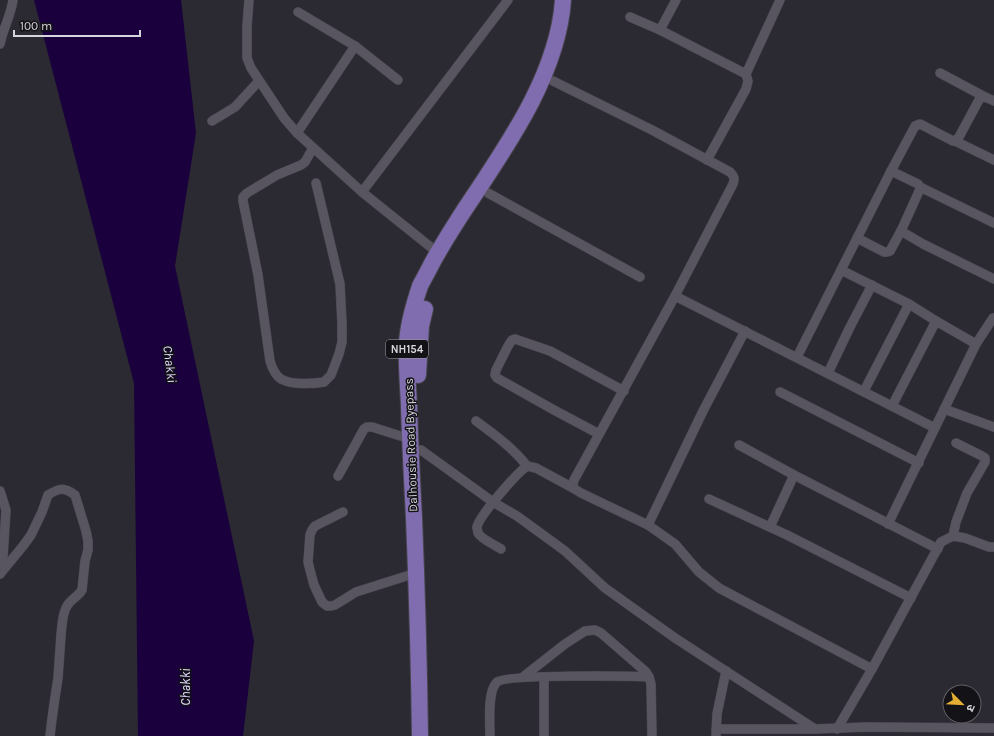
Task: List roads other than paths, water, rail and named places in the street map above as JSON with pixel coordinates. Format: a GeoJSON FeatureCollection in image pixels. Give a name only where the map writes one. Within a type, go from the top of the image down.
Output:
{"type":"FeatureCollection","features":[{"type":"Feature","properties":{"kind":"highway","name":"NH154"},"geometry":{"type":"LineString","coordinates":[[431,736],[427,594],[415,444],[421,326],[430,291],[440,269],[519,144],[552,81],[564,44],[572,10],[563,2]]}},
{"type":"Feature","properties":{"kind":"highway","name":"Dalhousie Road Byepass"},"geometry":{"type":"LineString","coordinates":[[420,736],[416,573],[415,444],[407,342],[410,324],[421,284],[438,253],[509,142],[535,95],[547,68],[556,41],[563,2]]}},
{"type":"Feature","properties":{"kind":"street"},"geometry":{"type":"LineString","coordinates":[[1,39],[12,9],[13,0]]}},
{"type":"Feature","properties":{"kind":"street"},"geometry":{"type":"LineString","coordinates":[[249,0],[246,26],[247,58],[259,81],[284,118],[297,133],[362,192],[438,253]]}},
{"type":"Feature","properties":{"kind":"street"},"geometry":{"type":"LineString","coordinates":[[362,192],[508,0]]}},
{"type":"Feature","properties":{"kind":"street"},"geometry":{"type":"LineString","coordinates":[[660,30],[676,0]]}},
{"type":"Feature","properties":{"kind":"street"},"geometry":{"type":"LineString","coordinates":[[707,160],[746,89],[748,81],[746,74],[780,0]]}},
{"type":"Feature","properties":{"kind":"street"},"geometry":{"type":"LineString","coordinates":[[298,12],[355,46],[398,80]]}},
{"type":"Feature","properties":{"kind":"street"},"geometry":{"type":"LineString","coordinates":[[630,17],[660,30],[746,74]]}},
{"type":"Feature","properties":{"kind":"street"},"geometry":{"type":"LineString","coordinates":[[297,133],[355,46]]}},
{"type":"Feature","properties":{"kind":"street"},"geometry":{"type":"LineString","coordinates":[[940,73],[990,99]]}},
{"type":"Feature","properties":{"kind":"street"},"geometry":{"type":"LineString","coordinates":[[212,121],[235,107],[259,81]]}},
{"type":"Feature","properties":{"kind":"street"},"geometry":{"type":"LineString","coordinates":[[552,81],[652,130],[730,172],[735,179],[675,296],[574,480],[573,488]]}},
{"type":"Feature","properties":{"kind":"street"},"geometry":{"type":"LineString","coordinates":[[955,141],[959,137],[980,98],[990,99]]}},
{"type":"Feature","properties":{"kind":"street"},"geometry":{"type":"LineString","coordinates":[[797,357],[915,126],[922,125],[994,160]]}},
{"type":"Feature","properties":{"kind":"street"},"geometry":{"type":"LineString","coordinates":[[313,148],[301,166],[277,175],[243,197],[258,275],[270,361],[272,369],[281,380],[289,382],[324,382],[331,374],[340,354],[342,342],[340,284],[316,183]]}},
{"type":"Feature","properties":{"kind":"street"},"geometry":{"type":"LineString","coordinates":[[891,171],[918,184],[920,187],[994,223]]}},
{"type":"Feature","properties":{"kind":"street"},"geometry":{"type":"LineString","coordinates":[[858,238],[884,252],[890,251],[920,187]]}},
{"type":"Feature","properties":{"kind":"street"},"geometry":{"type":"LineString","coordinates":[[488,193],[640,277]]}},
{"type":"Feature","properties":{"kind":"street"},"geometry":{"type":"LineString","coordinates":[[900,231],[923,244],[994,278]]}},
{"type":"Feature","properties":{"kind":"street"},"geometry":{"type":"LineString","coordinates":[[841,270],[909,304],[976,344]]}},
{"type":"Feature","properties":{"kind":"street"},"geometry":{"type":"LineString","coordinates":[[828,373],[872,286]]}},
{"type":"Feature","properties":{"kind":"street"},"geometry":{"type":"LineString","coordinates":[[675,296],[935,428]]}},
{"type":"Feature","properties":{"kind":"street"},"geometry":{"type":"LineString","coordinates":[[864,391],[909,304]]}},
{"type":"Feature","properties":{"kind":"street"},"geometry":{"type":"LineString","coordinates":[[888,524],[976,344],[994,318]]}},
{"type":"Feature","properties":{"kind":"street"},"geometry":{"type":"LineString","coordinates":[[892,406],[936,321]]}},
{"type":"Feature","properties":{"kind":"street"},"geometry":{"type":"LineString","coordinates":[[648,525],[703,411],[745,331]]}},
{"type":"Feature","properties":{"kind":"street"},"geometry":{"type":"LineString","coordinates":[[599,434],[497,378],[495,375],[496,370],[508,346],[512,340],[515,339],[550,351],[624,391]]}},
{"type":"Feature","properties":{"kind":"street"},"geometry":{"type":"LineString","coordinates":[[780,392],[919,463]]}},
{"type":"Feature","properties":{"kind":"street"},"geometry":{"type":"LineString","coordinates":[[944,409],[994,426]]}},
{"type":"Feature","properties":{"kind":"street"},"geometry":{"type":"LineString","coordinates":[[476,421],[505,443],[527,466],[536,468],[581,493],[648,525],[675,544],[699,572],[719,588],[872,669]]}},
{"type":"Feature","properties":{"kind":"street"},"geometry":{"type":"LineString","coordinates":[[338,476],[364,429],[367,427],[372,427],[415,444],[493,502],[517,516],[565,551],[608,590],[675,638],[815,729]]}},
{"type":"Feature","properties":{"kind":"street"},"geometry":{"type":"LineString","coordinates":[[953,536],[956,522],[967,493],[985,462],[985,458],[982,456],[956,443]]}},
{"type":"Feature","properties":{"kind":"street"},"geometry":{"type":"LineString","coordinates":[[739,445],[938,549]]}},
{"type":"Feature","properties":{"kind":"street"},"geometry":{"type":"LineString","coordinates":[[501,549],[480,536],[477,533],[477,527],[493,502],[527,466]]}},
{"type":"Feature","properties":{"kind":"street"},"geometry":{"type":"LineString","coordinates":[[770,527],[794,475]]}},
{"type":"Feature","properties":{"kind":"street"},"geometry":{"type":"LineString","coordinates":[[0,574],[31,535],[48,495],[58,489],[64,489],[75,495],[86,531],[88,550],[85,561],[82,590],[69,602],[62,620],[58,678],[50,736]]}},
{"type":"Feature","properties":{"kind":"street"},"geometry":{"type":"LineString","coordinates":[[0,491],[6,510],[3,558],[0,574]]}},
{"type":"Feature","properties":{"kind":"street"},"geometry":{"type":"LineString","coordinates":[[709,499],[770,527],[911,598]]}},
{"type":"Feature","properties":{"kind":"street"},"geometry":{"type":"LineString","coordinates":[[343,512],[315,526],[310,535],[308,562],[314,585],[322,602],[327,606],[335,605],[356,592],[416,573]]}},
{"type":"Feature","properties":{"kind":"street"},"geometry":{"type":"LineString","coordinates":[[837,729],[872,669],[941,542],[953,536],[965,538],[989,547],[994,547]]}},
{"type":"Feature","properties":{"kind":"street"},"geometry":{"type":"LineString","coordinates":[[523,677],[565,644],[585,631],[595,630],[620,648],[626,656],[646,672],[649,677],[651,684],[652,736]]}},
{"type":"Feature","properties":{"kind":"street"},"geometry":{"type":"LineString","coordinates":[[726,671],[717,714],[716,733],[815,729],[837,729],[867,732],[994,728]]}},
{"type":"Feature","properties":{"kind":"street"},"geometry":{"type":"LineString","coordinates":[[490,736],[491,695],[493,687],[501,680],[523,677],[649,677]]}},
{"type":"Feature","properties":{"kind":"street"},"geometry":{"type":"LineString","coordinates":[[544,677],[544,736]]}},
{"type":"Feature","properties":{"kind":"water","name":"Chakki"},"geometry":{"type":"Polygon","coordinates":[[[34,0],[181,0],[196,133],[175,266],[254,641],[243,736],[138,736],[134,383],[34,0]]]}}]}
